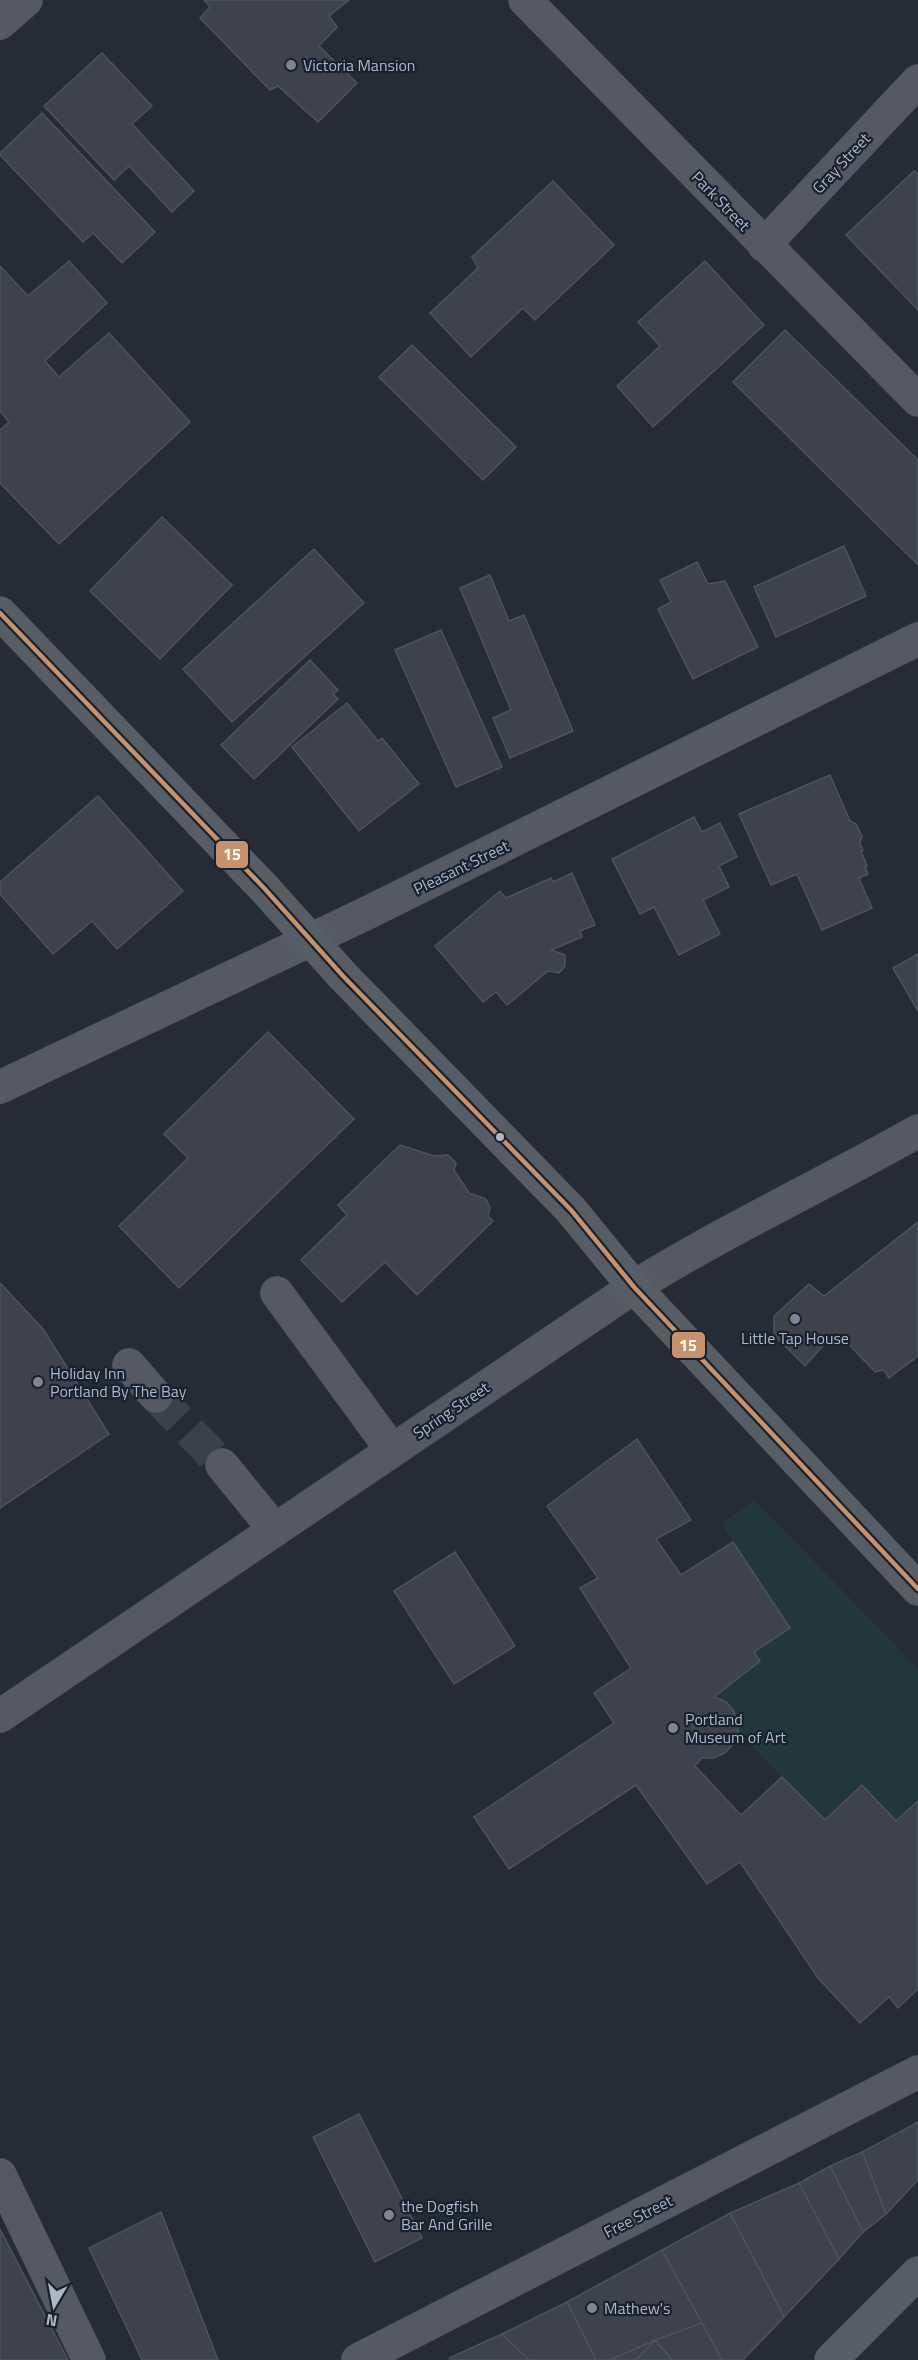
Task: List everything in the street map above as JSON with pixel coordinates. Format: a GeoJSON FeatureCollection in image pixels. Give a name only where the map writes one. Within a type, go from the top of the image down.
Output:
{"type":"FeatureCollection","features":[{"type":"Feature","properties":{"kind":"main road"},"geometry":{"type":"LineString","coordinates":[[0,613],[264,888],[343,976],[571,1210],[634,1287],[918,1589]]}},
{"type":"Feature","properties":{"kind":"main road"},"geometry":{"type":"LineString","coordinates":[[831,2360],[918,2273]]}},
{"type":"Feature","properties":{"kind":"street"},"geometry":{"type":"LineString","coordinates":[[0,23],[26,0]]}},
{"type":"Feature","properties":{"kind":"street","name":"Park Street"},"geometry":{"type":"LineString","coordinates":[[535,3],[764,245],[918,400]]}},
{"type":"Feature","properties":{"kind":"street","name":"Gray Street"},"geometry":{"type":"LineString","coordinates":[[764,245],[918,81]]}},
{"type":"Feature","properties":{"kind":"street","name":"Pleasant Street"},"geometry":{"type":"LineString","coordinates":[[0,1087],[311,940],[918,639]]}},
{"type":"Feature","properties":{"kind":"street","name":"Spring Street"},"geometry":{"type":"LineString","coordinates":[[0,1716],[634,1287],[720,1235],[852,1168],[918,1131]]}},
{"type":"Feature","properties":{"kind":"street"},"geometry":{"type":"LineString","coordinates":[[277,1293],[392,1450]]}},
{"type":"Feature","properties":{"kind":"street"},"geometry":{"type":"LineString","coordinates":[[129,1365],[156,1396]]}},
{"type":"Feature","properties":{"kind":"street"},"geometry":{"type":"LineString","coordinates":[[222,1465],[275,1530]]}},
{"type":"Feature","properties":{"kind":"street","name":"Free Street"},"geometry":{"type":"LineString","coordinates":[[358,2360],[918,2072]]}},
{"type":"Feature","properties":{"kind":"street"},"geometry":{"type":"LineString","coordinates":[[0,2175],[89,2360]]}},
{"type":"Feature","properties":{"kind":"green space"},"geometry":{"type":"Polygon","coordinates":[[[755,1500],[918,1669],[918,1801],[896,1821],[861,1785],[825,1820],[738,1732],[733,1710],[725,1702],[714,1697],[760,1661],[754,1652],[790,1628],[721,1523],[755,1500]]]}},
{"type":"Feature","properties":{"kind":"building","name":"Victoria Mansion"},"geometry":{"type":"Polygon","coordinates":[[[204,0],[349,0],[329,16],[337,27],[319,46],[357,83],[318,122],[278,86],[270,90],[200,18],[210,7],[204,0]]]}},
{"type":"Feature","properties":{"kind":"building"},"geometry":{"type":"Polygon","coordinates":[[[102,53],[152,106],[132,124],[194,191],[172,212],[129,166],[114,180],[44,106],[102,53]]]}},
{"type":"Feature","properties":{"kind":"building"},"geometry":{"type":"Polygon","coordinates":[[[42,113],[155,232],[122,263],[93,233],[83,242],[0,155],[42,113]]]}},
{"type":"Feature","properties":{"kind":"building"},"geometry":{"type":"Polygon","coordinates":[[[914,171],[918,174],[918,310],[846,235],[914,171]]]}},
{"type":"Feature","properties":{"kind":"building"},"geometry":{"type":"Polygon","coordinates":[[[553,181],[614,245],[535,320],[523,308],[471,357],[430,313],[478,268],[472,257],[553,181]]]}},
{"type":"Feature","properties":{"kind":"building"},"geometry":{"type":"Polygon","coordinates":[[[69,261],[107,303],[45,361],[59,377],[109,333],[190,422],[59,544],[0,483],[0,430],[9,422],[0,411],[0,266],[28,296],[69,261]]]}},
{"type":"Feature","properties":{"kind":"building"},"geometry":{"type":"Polygon","coordinates":[[[705,261],[764,325],[653,427],[617,386],[660,346],[638,322],[705,261]]]}},
{"type":"Feature","properties":{"kind":"building"},"geometry":{"type":"Polygon","coordinates":[[[785,330],[918,460],[918,565],[733,382],[785,330]]]}},
{"type":"Feature","properties":{"kind":"building"},"geometry":{"type":"Polygon","coordinates":[[[412,345],[516,447],[483,480],[379,377],[412,345]]]}},
{"type":"Feature","properties":{"kind":"building"},"geometry":{"type":"Polygon","coordinates":[[[162,517],[232,585],[160,659],[90,591],[162,517]]]}},
{"type":"Feature","properties":{"kind":"building"},"geometry":{"type":"Polygon","coordinates":[[[844,546],[866,596],[776,637],[754,587],[844,546]]]}},
{"type":"Feature","properties":{"kind":"building"},"geometry":{"type":"Polygon","coordinates":[[[314,549],[364,603],[232,722],[183,669],[314,549]]]}},
{"type":"Feature","properties":{"kind":"building"},"geometry":{"type":"Polygon","coordinates":[[[697,562],[708,584],[725,581],[758,647],[693,679],[658,609],[671,602],[660,580],[697,562]]]}},
{"type":"Feature","properties":{"kind":"building"},"geometry":{"type":"Polygon","coordinates":[[[490,575],[509,621],[524,615],[573,731],[510,758],[493,718],[511,710],[460,588],[490,575]]]}},
{"type":"Feature","properties":{"kind":"building"},"geometry":{"type":"Polygon","coordinates":[[[441,630],[502,767],[456,787],[395,650],[441,630]]]}},
{"type":"Feature","properties":{"kind":"building"},"geometry":{"type":"Polygon","coordinates":[[[310,660],[338,690],[333,694],[338,699],[254,779],[221,745],[310,660]]]}},
{"type":"Feature","properties":{"kind":"building"},"geometry":{"type":"Polygon","coordinates":[[[347,703],[378,741],[382,738],[419,784],[359,831],[292,747],[347,703]]]}},
{"type":"Feature","properties":{"kind":"building"},"geometry":{"type":"Polygon","coordinates":[[[830,775],[850,821],[856,824],[862,836],[860,843],[863,850],[861,851],[868,874],[859,878],[872,908],[822,930],[797,874],[771,885],[739,814],[830,775]]]}},
{"type":"Feature","properties":{"kind":"building"},"geometry":{"type":"Polygon","coordinates":[[[98,796],[183,891],[117,949],[92,921],[53,954],[0,894],[0,882],[98,796]]]}},
{"type":"Feature","properties":{"kind":"building"},"geometry":{"type":"Polygon","coordinates":[[[694,817],[702,832],[720,823],[737,857],[719,866],[729,887],[703,900],[720,934],[679,955],[654,907],[640,914],[612,859],[694,817]]]}},
{"type":"Feature","properties":{"kind":"building"},"geometry":{"type":"Polygon","coordinates":[[[572,873],[595,925],[580,931],[582,937],[551,950],[565,955],[565,966],[559,973],[548,971],[507,1005],[496,992],[483,1002],[435,946],[500,891],[506,898],[551,878],[553,882],[572,873]]]}},
{"type":"Feature","properties":{"kind":"building"},"geometry":{"type":"Polygon","coordinates":[[[918,954],[918,1011],[893,968],[918,954]]]}},
{"type":"Feature","properties":{"kind":"building"},"geometry":{"type":"Polygon","coordinates":[[[268,1032],[354,1119],[179,1288],[119,1226],[188,1158],[164,1134],[268,1032]]]}},
{"type":"Feature","properties":{"kind":"building"},"geometry":{"type":"Polygon","coordinates":[[[400,1145],[434,1156],[448,1155],[456,1163],[454,1170],[469,1193],[486,1199],[490,1208],[488,1216],[493,1221],[417,1295],[385,1262],[342,1302],[301,1260],[347,1215],[338,1205],[400,1145]]]}},
{"type":"Feature","properties":{"kind":"building"},"geometry":{"type":"Polygon","coordinates":[[[918,1222],[918,1356],[889,1378],[884,1370],[875,1372],[836,1331],[805,1366],[774,1335],[774,1316],[809,1284],[824,1296],[918,1222]]]}},
{"type":"Feature","properties":{"kind":"building","name":"Holiday Inn Portland By The Bay"},"geometry":{"type":"Polygon","coordinates":[[[0,1283],[43,1329],[109,1434],[0,1508],[0,1283]]]}},
{"type":"Feature","properties":{"kind":"building","name":"Portland Museum of Art"},"geometry":{"type":"Polygon","coordinates":[[[637,1439],[691,1520],[656,1539],[681,1575],[733,1542],[790,1628],[754,1652],[760,1661],[714,1697],[726,1702],[733,1710],[738,1721],[738,1732],[733,1744],[725,1753],[714,1758],[702,1758],[695,1766],[741,1815],[782,1777],[825,1820],[862,1785],[896,1821],[918,1801],[918,1989],[898,2008],[889,1997],[860,2023],[818,1978],[740,1862],[707,1884],[636,1785],[509,1869],[474,1817],[614,1723],[594,1693],[631,1668],[580,1588],[598,1578],[547,1506],[637,1439]]]}},
{"type":"Feature","properties":{"kind":"building"},"geometry":{"type":"Polygon","coordinates":[[[455,1552],[515,1646],[454,1684],[394,1591],[455,1552]]]}},
{"type":"Feature","properties":{"kind":"building"},"geometry":{"type":"Polygon","coordinates":[[[359,2114],[422,2238],[375,2262],[313,2137],[359,2114]]]}},
{"type":"Feature","properties":{"kind":"building"},"geometry":{"type":"Polygon","coordinates":[[[918,2122],[918,2180],[886,2214],[862,2152],[918,2122]]]}},
{"type":"Feature","properties":{"kind":"building"},"geometry":{"type":"Polygon","coordinates":[[[862,2152],[886,2214],[863,2232],[830,2166],[862,2152]]]}},
{"type":"Feature","properties":{"kind":"building"},"geometry":{"type":"Polygon","coordinates":[[[830,2166],[863,2232],[839,2259],[799,2183],[830,2166]]]}},
{"type":"Feature","properties":{"kind":"building"},"geometry":{"type":"Polygon","coordinates":[[[799,2183],[839,2259],[784,2317],[730,2213],[799,2183]]]}},
{"type":"Feature","properties":{"kind":"building"},"geometry":{"type":"Polygon","coordinates":[[[161,2212],[218,2360],[142,2360],[89,2248],[161,2212]]]}},
{"type":"Feature","properties":{"kind":"building"},"geometry":{"type":"Polygon","coordinates":[[[730,2213],[784,2317],[743,2360],[722,2360],[662,2250],[730,2213]]]}},
{"type":"Feature","properties":{"kind":"building"},"geometry":{"type":"Polygon","coordinates":[[[0,2229],[68,2360],[0,2360],[0,2229]]]}},
{"type":"Feature","properties":{"kind":"building"},"geometry":{"type":"Polygon","coordinates":[[[662,2250],[702,2323],[610,2360],[596,2360],[567,2302],[662,2250]]]}},
{"type":"Feature","properties":{"kind":"building"},"geometry":{"type":"Polygon","coordinates":[[[567,2302],[596,2360],[529,2360],[502,2334],[567,2302]]]}},
{"type":"Feature","properties":{"kind":"building"},"geometry":{"type":"Polygon","coordinates":[[[702,2323],[722,2360],[672,2360],[655,2340],[702,2323]]]}},
{"type":"Feature","properties":{"kind":"building"},"geometry":{"type":"Polygon","coordinates":[[[502,2334],[529,2360],[450,2360],[449,2358],[502,2334]]]}},
{"type":"Feature","properties":{"kind":"building"},"geometry":{"type":"Polygon","coordinates":[[[655,2340],[672,2360],[636,2360],[655,2340]]]}},
{"type":"Feature","properties":{"kind":"building"},"geometry":{"type":"Polygon","coordinates":[[[655,2340],[636,2360],[610,2360],[655,2340]]]}},
{"type":"Feature","properties":{"kind":"tunnel"},"geometry":{"type":"LineString","coordinates":[[156,1396],[222,1465]]}},
{"type":"Feature","properties":{"kind":"transit line","name":"15"},"geometry":{"type":"LineString","coordinates":[[0,613],[264,888],[343,976],[571,1210],[634,1287],[918,1589]]}},
{"type":"Feature","properties":{"kind":"place","name":"Victoria Mansion"},"geometry":{"type":"Point","coordinates":[291,65]}},
{"type":"Feature","properties":{"kind":"place","name":"Little Tap House"},"geometry":{"type":"Point","coordinates":[795,1319]}},
{"type":"Feature","properties":{"kind":"place","name":"Holiday Inn Portland By The Bay"},"geometry":{"type":"Point","coordinates":[38,1382]}},
{"type":"Feature","properties":{"kind":"place","name":"Portland Museum of Art"},"geometry":{"type":"Point","coordinates":[673,1728]}},
{"type":"Feature","properties":{"kind":"place","name":"the Dogfish Bar And Grille"},"geometry":{"type":"Point","coordinates":[389,2215]}},
{"type":"Feature","properties":{"kind":"place","name":"Mathew's"},"geometry":{"type":"Point","coordinates":[592,2308]}}]}
